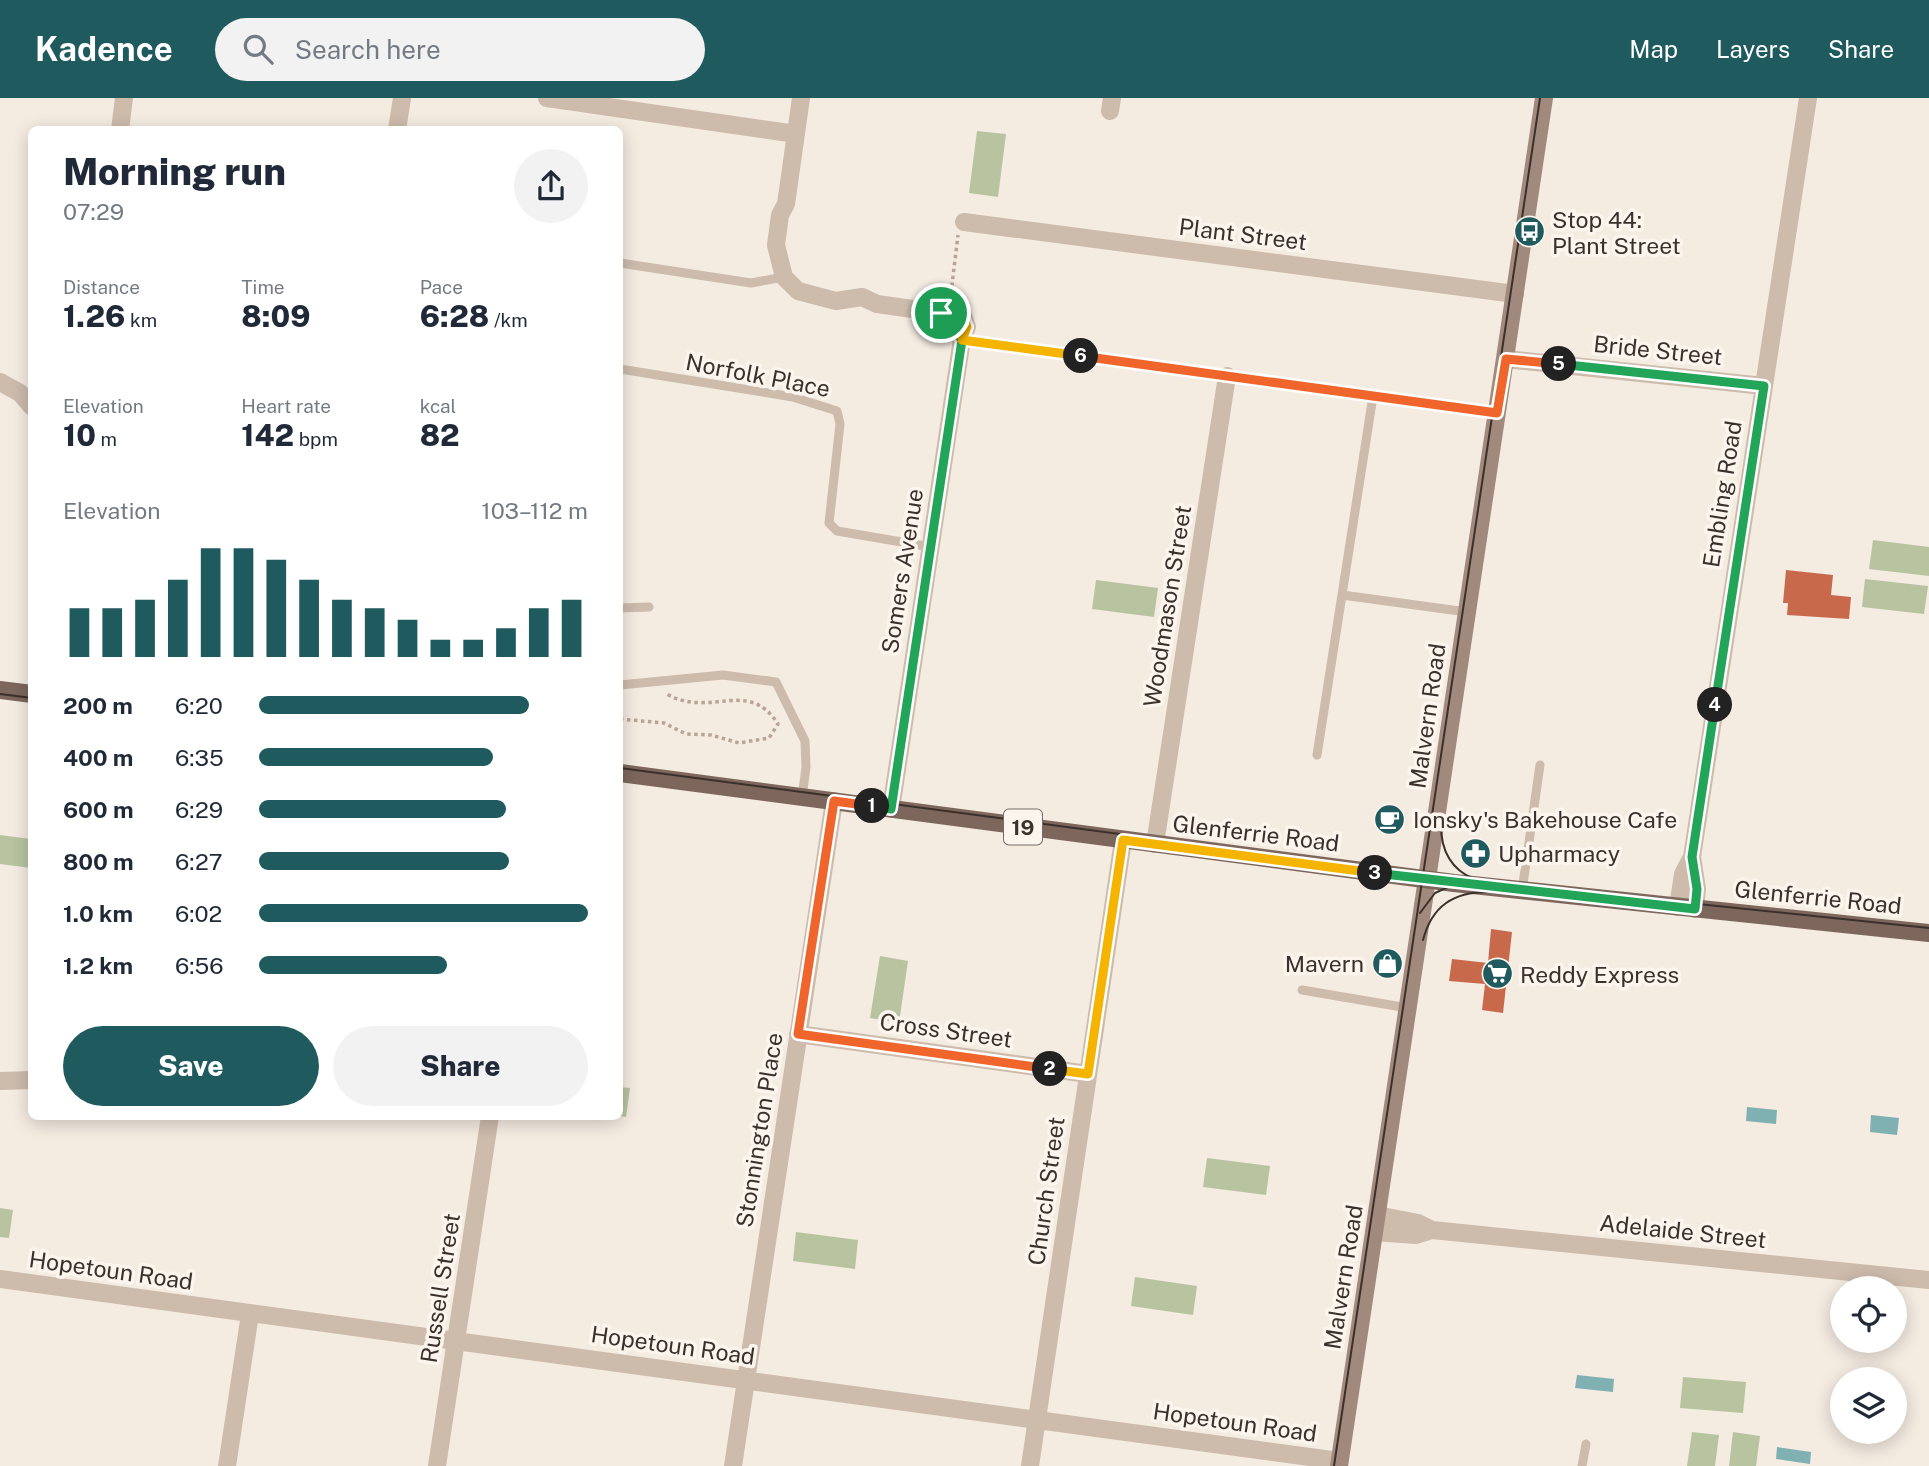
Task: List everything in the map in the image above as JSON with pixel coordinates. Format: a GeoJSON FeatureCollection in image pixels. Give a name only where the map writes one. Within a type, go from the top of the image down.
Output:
{"type":"FeatureCollection","features":[{"type":"Feature","properties":{"kind":"main road","name":"Malvern Road"},"geometry":{"type":"LineString","coordinates":[[1339,1463],[1544,98]]}},
{"type":"Feature","properties":{"kind":"main road"},"geometry":{"type":"LineString","coordinates":[[0,690],[28,694]]}},
{"type":"Feature","properties":{"kind":"main road","name":"Glenferrie Road"},"geometry":{"type":"LineString","coordinates":[[623,773],[1427,880],[1929,933]]}},
{"type":"Feature","properties":{"kind":"street"},"geometry":{"type":"LineString","coordinates":[[120,126],[124,98]]}},
{"type":"Feature","properties":{"kind":"street"},"geometry":{"type":"LineString","coordinates":[[398,126],[402,98]]}},
{"type":"Feature","properties":{"kind":"street"},"geometry":{"type":"LineString","coordinates":[[547,98],[796,134]]}},
{"type":"Feature","properties":{"kind":"street"},"geometry":{"type":"LineString","coordinates":[[783,277],[779,258],[786,244],[790,217],[786,204],[801,98]]}},
{"type":"Feature","properties":{"kind":"street","name":"Embling Road"},"geometry":{"type":"LineString","coordinates":[[1686,908],[1697,889],[1692,857],[1808,98]]}},
{"type":"Feature","properties":{"kind":"street","name":"Plant Street"},"geometry":{"type":"LineString","coordinates":[[962,224],[1515,294]]}},
{"type":"Feature","properties":{"kind":"street","name":"Somers Avenue"},"geometry":{"type":"LineString","coordinates":[[783,277],[798,291],[836,300],[862,297],[877,304],[941,313],[949,309],[963,316],[967,327],[962,340],[891,809]]}},
{"type":"Feature","properties":{"kind":"street","name":"Bride Street"},"geometry":{"type":"LineString","coordinates":[[1506,359],[1764,386]]}},
{"type":"Feature","properties":{"kind":"street","name":"Woodmason Street"},"geometry":{"type":"LineString","coordinates":[[1155,844],[1227,376]]}},
{"type":"Feature","properties":{"kind":"street"},"geometry":{"type":"LineString","coordinates":[[0,383],[20,393],[28,403]]}},
{"type":"Feature","properties":{"kind":"street","name":"Stonnington Place"},"geometry":{"type":"LineString","coordinates":[[733,1466],[834,801]]}},
{"type":"Feature","properties":{"kind":"street","name":"Church Street"},"geometry":{"type":"LineString","coordinates":[[1030,1466],[1123,840]]}},
{"type":"Feature","properties":{"kind":"street","name":"Cross Street"},"geometry":{"type":"LineString","coordinates":[[798,1034],[1088,1074]]}},
{"type":"Feature","properties":{"kind":"street"},"geometry":{"type":"LineString","coordinates":[[0,1081],[28,1080]]}},
{"type":"Feature","properties":{"kind":"street","name":"Russell Street"},"geometry":{"type":"LineString","coordinates":[[437,1466],[489,1120]]}},
{"type":"Feature","properties":{"kind":"street","name":"Adelaide Street"},"geometry":{"type":"LineString","coordinates":[[1376,1224],[1418,1223],[1432,1230],[1929,1280]]}},
{"type":"Feature","properties":{"kind":"street","name":"Hopetoun Road"},"geometry":{"type":"LineString","coordinates":[[0,1279],[1339,1463]]}},
{"type":"Feature","properties":{"kind":"street"},"geometry":{"type":"LineString","coordinates":[[227,1466],[250,1314]]}},
{"type":"Feature","properties":{"kind":"lane"},"geometry":{"type":"LineString","coordinates":[[623,263],[751,283],[783,277]]}},
{"type":"Feature","properties":{"kind":"lane"},"geometry":{"type":"LineString","coordinates":[[962,340],[1497,413]]}},
{"type":"Feature","properties":{"kind":"lane","name":"Norfolk Place"},"geometry":{"type":"LineString","coordinates":[[623,369],[793,397],[837,411],[840,424],[829,523],[837,531],[931,547]]}},
{"type":"Feature","properties":{"kind":"lane"},"geometry":{"type":"LineString","coordinates":[[1317,755],[1373,396]]}},
{"type":"Feature","properties":{"kind":"lane"},"geometry":{"type":"LineString","coordinates":[[1342,595],[1467,612]]}},
{"type":"Feature","properties":{"kind":"lane"},"geometry":{"type":"LineString","coordinates":[[623,608],[649,607]]}},
{"type":"Feature","properties":{"kind":"lane"},"geometry":{"type":"LineString","coordinates":[[623,685],[723,675],[776,682],[805,741],[802,797]]}},
{"type":"Feature","properties":{"kind":"lane"},"geometry":{"type":"LineString","coordinates":[[1522,891],[1540,765]]}},
{"type":"Feature","properties":{"kind":"lane"},"geometry":{"type":"LineString","coordinates":[[1302,990],[1408,1008]]}},
{"type":"Feature","properties":{"kind":"lane"},"geometry":{"type":"LineString","coordinates":[[1582,1466],[1586,1444]]}},
{"type":"Feature","properties":{"kind":"path"},"geometry":{"type":"LineString","coordinates":[[950,295],[962,224]]}},
{"type":"Feature","properties":{"kind":"path"},"geometry":{"type":"LineString","coordinates":[[623,719],[664,723],[687,734],[711,735],[739,743],[769,738],[778,724],[767,707],[747,699],[708,704],[681,702],[655,683]]}},
{"type":"Feature","properties":{"kind":"green space"},"geometry":{"type":"Polygon","coordinates":[[[977,131],[1006,134],[998,197],[969,193],[977,131]]]}},
{"type":"Feature","properties":{"kind":"green space"},"geometry":{"type":"Polygon","coordinates":[[[1873,540],[1929,547],[1929,576],[1869,569],[1873,540]]]}},
{"type":"Feature","properties":{"kind":"green space"},"geometry":{"type":"Polygon","coordinates":[[[1865,579],[1928,586],[1924,614],[1862,607],[1865,579]]]}},
{"type":"Feature","properties":{"kind":"green space"},"geometry":{"type":"Polygon","coordinates":[[[1096,580],[1158,588],[1154,617],[1092,609],[1096,580]]]}},
{"type":"Feature","properties":{"kind":"green space"},"geometry":{"type":"Polygon","coordinates":[[[0,835],[28,839],[28,868],[0,864],[0,835]]]}},
{"type":"Feature","properties":{"kind":"green space"},"geometry":{"type":"Polygon","coordinates":[[[880,956],[908,961],[899,1023],[870,1018],[880,956]]]}},
{"type":"Feature","properties":{"kind":"green space"},"geometry":{"type":"Polygon","coordinates":[[[623,1087],[630,1088],[626,1117],[623,1116],[623,1087]]]}},
{"type":"Feature","properties":{"kind":"green space"},"geometry":{"type":"Polygon","coordinates":[[[1207,1158],[1270,1166],[1266,1195],[1203,1187],[1207,1158]]]}},
{"type":"Feature","properties":{"kind":"green space"},"geometry":{"type":"Polygon","coordinates":[[[0,1208],[13,1210],[9,1238],[0,1237],[0,1208]]]}},
{"type":"Feature","properties":{"kind":"green space"},"geometry":{"type":"Polygon","coordinates":[[[796,1232],[858,1240],[855,1269],[793,1261],[796,1232]]]}},
{"type":"Feature","properties":{"kind":"green space"},"geometry":{"type":"Polygon","coordinates":[[[1135,1277],[1197,1286],[1193,1315],[1131,1306],[1135,1277]]]}},
{"type":"Feature","properties":{"kind":"green space"},"geometry":{"type":"Polygon","coordinates":[[[1683,1377],[1746,1382],[1743,1413],[1680,1408],[1683,1377]]]}},
{"type":"Feature","properties":{"kind":"green space"},"geometry":{"type":"Polygon","coordinates":[[[1692,1432],[1719,1435],[1715,1466],[1687,1466],[1692,1432]]]}},
{"type":"Feature","properties":{"kind":"green space"},"geometry":{"type":"Polygon","coordinates":[[[1733,1432],[1760,1436],[1756,1466],[1729,1466],[1733,1432]]]}},
{"type":"Feature","properties":{"kind":"water"},"geometry":{"type":"Polygon","coordinates":[[[1747,1107],[1777,1110],[1776,1124],[1746,1121],[1747,1107]]]}},
{"type":"Feature","properties":{"kind":"water"},"geometry":{"type":"Polygon","coordinates":[[[1871,1115],[1899,1118],[1897,1135],[1870,1132],[1871,1115]]]}},
{"type":"Feature","properties":{"kind":"water"},"geometry":{"type":"Polygon","coordinates":[[[1577,1375],[1614,1379],[1613,1392],[1575,1388],[1577,1375]]]}},
{"type":"Feature","properties":{"kind":"water"},"geometry":{"type":"Polygon","coordinates":[[[1777,1447],[1811,1452],[1810,1464],[1776,1459],[1777,1447]]]}},
{"type":"Feature","properties":{"kind":"building"},"geometry":{"type":"Polygon","coordinates":[[[1786,570],[1833,575],[1831,595],[1851,597],[1849,619],[1787,615],[1788,603],[1783,603],[1786,570]]]}},
{"type":"Feature","properties":{"kind":"building","name":"Reddy Express"},"geometry":{"type":"Polygon","coordinates":[[[1491,929],[1512,932],[1503,1013],[1482,1010],[1485,984],[1449,981],[1452,959],[1488,963],[1491,929]]]}},
{"type":"Feature","properties":{"kind":"tram line"},"geometry":{"type":"LineString","coordinates":[[1334,1466],[1540,98]]}},
{"type":"Feature","properties":{"kind":"tram line"},"geometry":{"type":"LineString","coordinates":[[0,694],[28,698]]}},
{"type":"Feature","properties":{"kind":"tram line"},"geometry":{"type":"LineString","coordinates":[[623,768],[1475,881],[1929,928]]}},
{"type":"Feature","properties":{"kind":"tram line"},"geometry":{"type":"LineString","coordinates":[[1441,821],[1447,856],[1458,869],[1474,879]]}},
{"type":"Feature","properties":{"kind":"tram line"},"geometry":{"type":"LineString","coordinates":[[1420,913],[1435,893],[1459,882]]}},
{"type":"Feature","properties":{"kind":"tram line"},"geometry":{"type":"LineString","coordinates":[[1423,940],[1432,918],[1446,903],[1464,895],[1488,892]]}},
{"type":"Feature","properties":{"kind":"place","name":"Stop 44: Plant Street"},"geometry":{"type":"Point","coordinates":[1529,232]}},
{"type":"Feature","properties":{"kind":"place","name":"Ionsky's Bakehouse Cafe"},"geometry":{"type":"Point","coordinates":[1390,819]}},
{"type":"Feature","properties":{"kind":"place","name":"Upharmacy"},"geometry":{"type":"Point","coordinates":[1475,853]}},
{"type":"Feature","properties":{"kind":"place","name":"Mavern"},"geometry":{"type":"Point","coordinates":[1387,963]}},
{"type":"Feature","properties":{"kind":"place","name":"Reddy Express"},"geometry":{"type":"Point","coordinates":[1497,974]}},
{"type":"Feature","properties":{"kind":"route"},"geometry":{"type":"LineString","coordinates":[[941,313],[949,309],[963,316],[967,327],[962,340],[1497,413],[1506,359],[1764,386],[1692,857],[1697,889],[1695,909],[1454,883],[1123,840],[1088,1074],[798,1034],[834,801],[891,809],[962,340],[941,313]]}}]}
